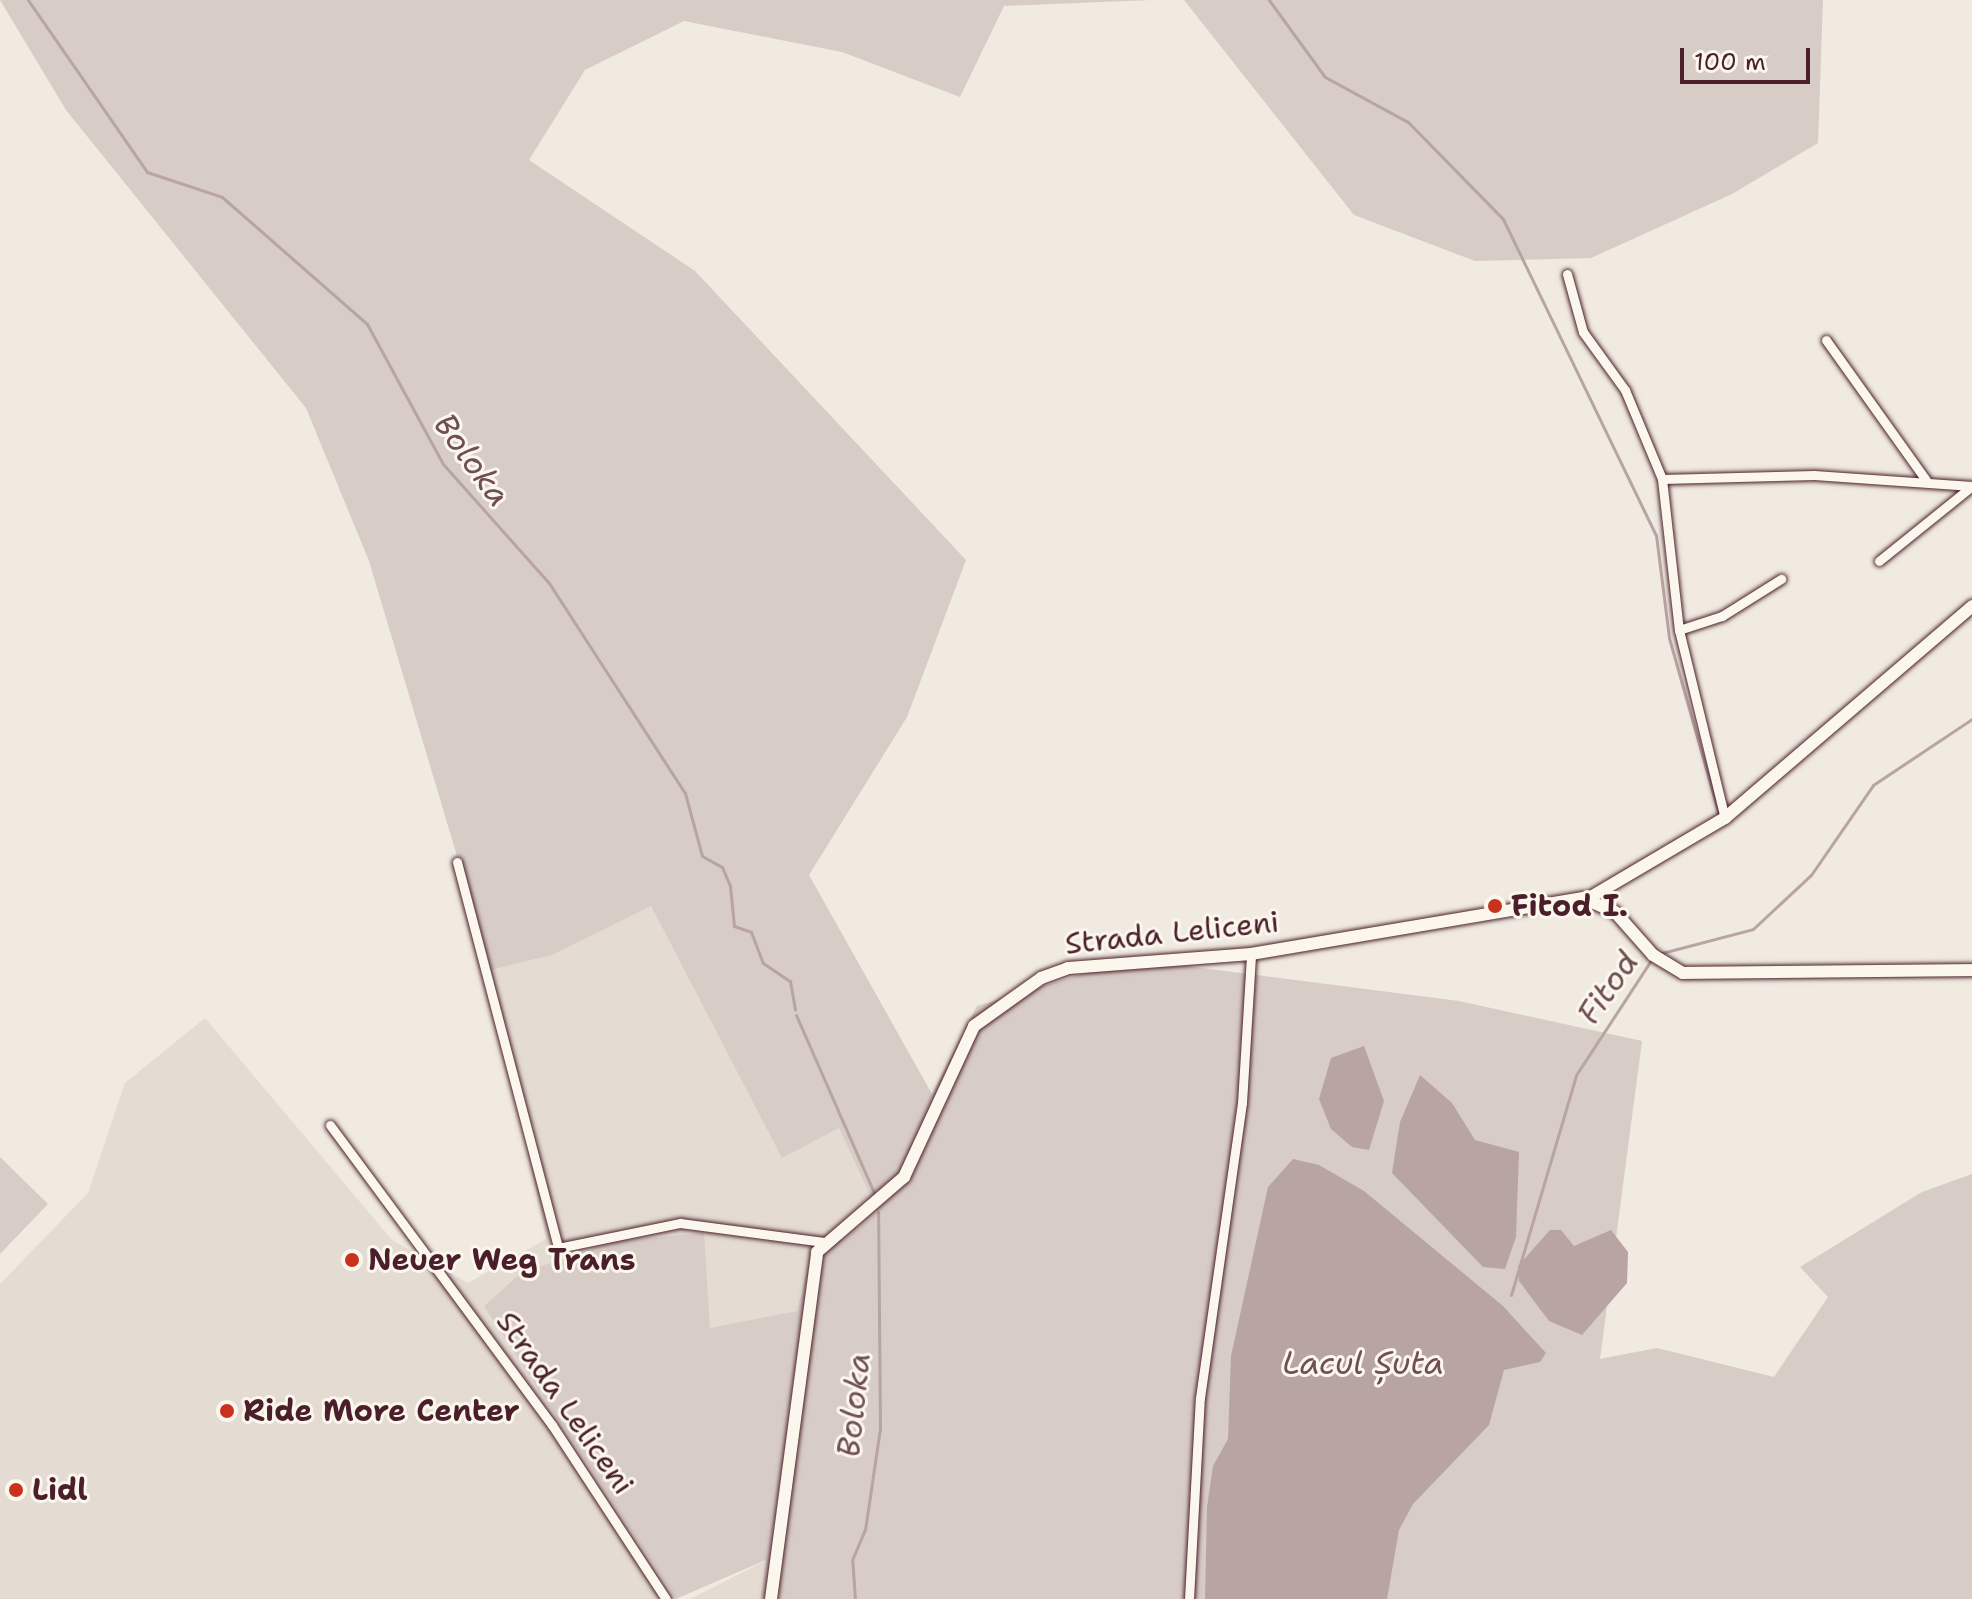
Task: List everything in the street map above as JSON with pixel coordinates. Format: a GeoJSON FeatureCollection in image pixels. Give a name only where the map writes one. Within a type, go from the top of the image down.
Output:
{"type":"FeatureCollection","features":[{"type":"Feature","properties":{"kind":"main road"},"geometry":{"type":"LineString","coordinates":[[1589,898],[1725,818],[1972,606]]}},
{"type":"Feature","properties":{"kind":"main road"},"geometry":{"type":"LineString","coordinates":[[1589,898],[1615,912],[1655,956],[1683,973],[1720,976],[1972,970]]}},
{"type":"Feature","properties":{"kind":"main road","name":"Strada Leliceni"},"geometry":{"type":"LineString","coordinates":[[824,1242],[904,1177],[965,1040],[1007,999],[1068,968],[1251,954],[1589,898]]}},
{"type":"Feature","properties":{"kind":"main road"},"geometry":{"type":"LineString","coordinates":[[771,1599],[810,1278],[824,1242]]}},
{"type":"Feature","properties":{"kind":"street"},"geometry":{"type":"LineString","coordinates":[[1567,274],[1583,332],[1625,390],[1662,479],[1679,630],[1725,818]]}},
{"type":"Feature","properties":{"kind":"street"},"geometry":{"type":"LineString","coordinates":[[1826,340],[1926,480]]}},
{"type":"Feature","properties":{"kind":"street"},"geometry":{"type":"LineString","coordinates":[[1662,479],[1926,480],[1972,486],[1879,561]]}},
{"type":"Feature","properties":{"kind":"street"},"geometry":{"type":"LineString","coordinates":[[1679,630],[1722,616],[1781,579]]}},
{"type":"Feature","properties":{"kind":"street"},"geometry":{"type":"LineString","coordinates":[[457,862],[558,1248],[680,1223],[824,1242]]}},
{"type":"Feature","properties":{"kind":"street"},"geometry":{"type":"LineString","coordinates":[[1189,1599],[1200,1398],[1244,1080],[1251,954]]}},
{"type":"Feature","properties":{"kind":"street","name":"Strada Leliceni"},"geometry":{"type":"LineString","coordinates":[[330,1125],[552,1425],[666,1599]]}},
{"type":"Feature","properties":{"kind":"shaded area"},"geometry":{"type":"Polygon","coordinates":[[[0,0],[1151,0],[1004,6],[960,97],[842,52],[684,21],[585,70],[529,160],[695,271],[966,560],[907,717],[809,875],[932,1094],[977,1006],[1132,959],[1459,1001],[1642,1041],[1600,1359],[1657,1348],[1774,1377],[1828,1297],[1800,1267],[1922,1192],[1972,1174],[1972,1599],[760,1599],[766,1560],[676,1599],[484,1306],[521,1273],[616,1241],[704,1233],[710,1328],[797,1311],[812,1249],[845,1239],[878,1212],[839,1128],[782,1158],[651,906],[552,955],[491,970],[369,561],[306,408],[66,110],[0,0]]]}},
{"type":"Feature","properties":{"kind":"shaded area"},"geometry":{"type":"Polygon","coordinates":[[[1184,0],[1823,0],[1818,143],[1732,194],[1591,258],[1475,261],[1354,215],[1184,0]]]}},
{"type":"Feature","properties":{"kind":"shaded area"},"geometry":{"type":"Polygon","coordinates":[[[642,906],[651,906],[782,1157],[839,1128],[878,1212],[845,1239],[812,1249],[797,1311],[710,1329],[703,1233],[484,1305],[676,1599],[0,1599],[0,1284],[88,1193],[125,1083],[205,1018],[392,1240],[468,1283],[546,1239],[491,970],[552,955],[642,906]]]}},
{"type":"Feature","properties":{"kind":"shaded area"},"geometry":{"type":"Polygon","coordinates":[[[0,1157],[48,1204],[0,1254],[0,1157]]]}},
{"type":"Feature","properties":{"kind":"shaded area"},"geometry":{"type":"Polygon","coordinates":[[[767,1560],[760,1599],[690,1599],[767,1560]]]}},
{"type":"Feature","properties":{"kind":"water"},"geometry":{"type":"Polygon","coordinates":[[[1364,1046],[1384,1101],[1369,1150],[1352,1147],[1331,1129],[1319,1099],[1331,1058],[1364,1046]]]}},
{"type":"Feature","properties":{"kind":"water"},"geometry":{"type":"Polygon","coordinates":[[[1420,1075],[1452,1103],[1475,1140],[1519,1152],[1516,1237],[1505,1269],[1483,1267],[1392,1173],[1400,1122],[1420,1075]]]}},
{"type":"Feature","properties":{"kind":"water","name":"Lacul Șuta"},"geometry":{"type":"Polygon","coordinates":[[[1293,1159],[1319,1165],[1364,1191],[1503,1306],[1546,1353],[1540,1362],[1504,1370],[1489,1425],[1413,1504],[1399,1530],[1387,1599],[1205,1599],[1207,1507],[1213,1466],[1228,1439],[1231,1356],[1268,1187],[1293,1159]]]}},
{"type":"Feature","properties":{"kind":"water"},"geometry":{"type":"Polygon","coordinates":[[[1550,1230],[1561,1230],[1574,1246],[1611,1230],[1628,1252],[1627,1283],[1582,1335],[1549,1321],[1519,1281],[1518,1266],[1550,1230]]]}},
{"type":"Feature","properties":{"kind":"waterway","name":"Boloka"},"geometry":{"type":"LineString","coordinates":[[28,0],[147,172],[222,197],[367,324],[443,464],[549,583],[685,793],[702,856],[722,867],[730,886],[734,926],[751,932],[763,963],[790,981],[795,1010]]}},
{"type":"Feature","properties":{"kind":"waterway"},"geometry":{"type":"LineString","coordinates":[[1269,0],[1325,77],[1408,122],[1503,219],[1656,535],[1669,638],[1720,818]]}},
{"type":"Feature","properties":{"kind":"waterway","name":"Fitod"},"geometry":{"type":"LineString","coordinates":[[1658,954],[1753,929],[1811,875],[1873,785],[1972,719]]}},
{"type":"Feature","properties":{"kind":"waterway","name":"Fitod"},"geometry":{"type":"LineString","coordinates":[[1511,1295],[1576,1075],[1652,959]]}},
{"type":"Feature","properties":{"kind":"waterway","name":"Boloka"},"geometry":{"type":"LineString","coordinates":[[796,1015],[875,1195]]}},
{"type":"Feature","properties":{"kind":"waterway","name":"Boloka"},"geometry":{"type":"LineString","coordinates":[[855,1599],[852,1560],[865,1530],[880,1429],[878,1212]]}},
{"type":"Feature","properties":{"kind":"place","name":"Fitod I."},"geometry":{"type":"Point","coordinates":[1495,906]}},
{"type":"Feature","properties":{"kind":"place","name":"Neuer Weg Trans"},"geometry":{"type":"Point","coordinates":[352,1260]}},
{"type":"Feature","properties":{"kind":"place","name":"Ride More Center"},"geometry":{"type":"Point","coordinates":[227,1411]}},
{"type":"Feature","properties":{"kind":"place","name":"Lidl"},"geometry":{"type":"Point","coordinates":[16,1490]}}]}
